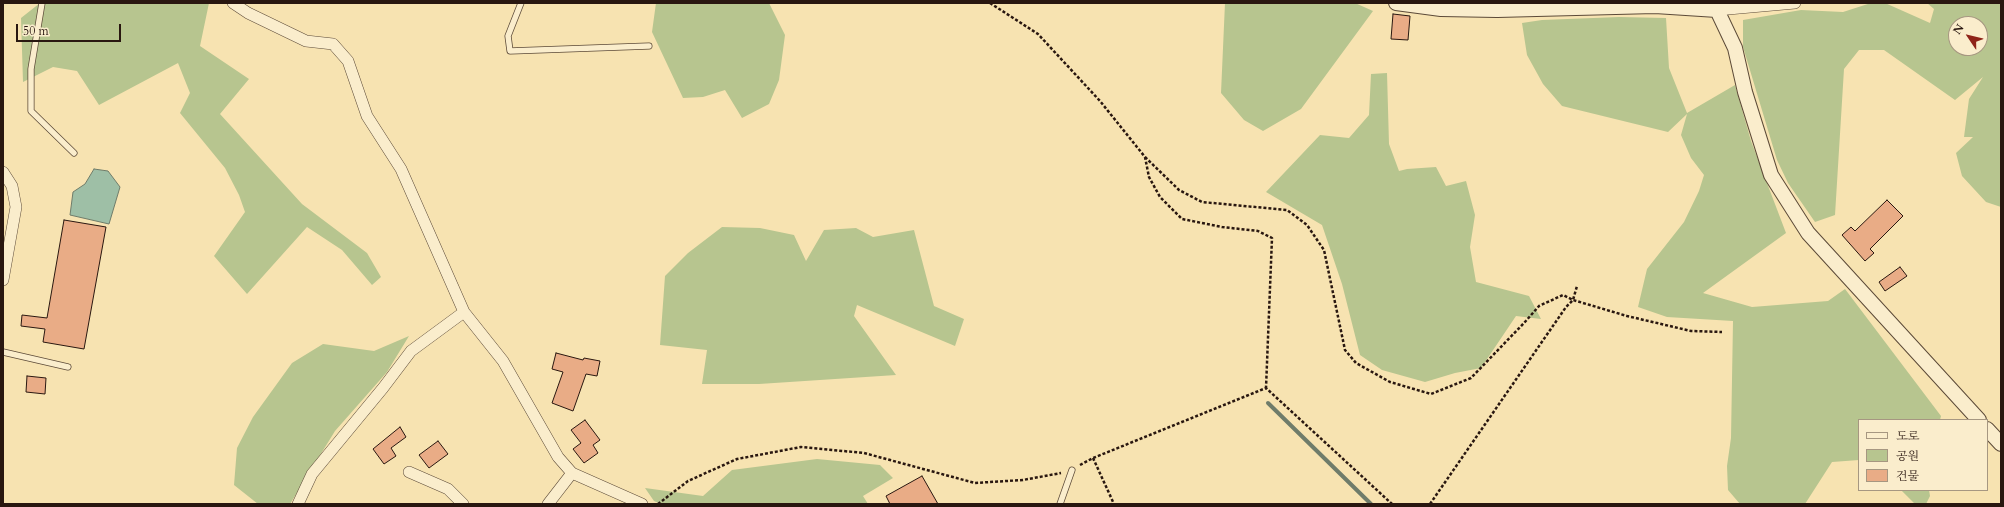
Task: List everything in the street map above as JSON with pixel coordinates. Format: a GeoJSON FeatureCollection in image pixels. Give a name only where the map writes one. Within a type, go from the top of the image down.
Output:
{"type":"FeatureCollection","features":[{"type":"Feature","properties":{"kind":"street"},"geometry":{"type":"LineString","coordinates":[[233,3],[248,13],[306,41],[333,44],[348,61],[367,116],[401,169],[464,312],[503,361],[558,457],[572,473],[642,504]]}},
{"type":"Feature","properties":{"kind":"street"},"geometry":{"type":"LineString","coordinates":[[1396,3],[1441,9],[1498,10],[1795,3]]}},
{"type":"Feature","properties":{"kind":"street"},"geometry":{"type":"LineString","coordinates":[[1718,6],[1735,48],[1745,92],[1771,175],[1808,233],[1978,419]]}},
{"type":"Feature","properties":{"kind":"street"},"geometry":{"type":"LineString","coordinates":[[3,172],[12,186],[16,208],[3,280]]}},
{"type":"Feature","properties":{"kind":"street"},"geometry":{"type":"LineString","coordinates":[[298,504],[312,474],[387,383],[411,350],[464,312]]}},
{"type":"Feature","properties":{"kind":"street"},"geometry":{"type":"LineString","coordinates":[[1988,430],[2001,444]]}},
{"type":"Feature","properties":{"kind":"street"},"geometry":{"type":"LineString","coordinates":[[410,472],[448,488],[463,504]]}},
{"type":"Feature","properties":{"kind":"street"},"geometry":{"type":"LineString","coordinates":[[548,504],[572,473]]}},
{"type":"Feature","properties":{"kind":"lane"},"geometry":{"type":"LineString","coordinates":[[42,3],[31,69],[31,112],[74,153]]}},
{"type":"Feature","properties":{"kind":"lane"},"geometry":{"type":"LineString","coordinates":[[521,3],[508,36],[510,51],[649,46]]}},
{"type":"Feature","properties":{"kind":"lane"},"geometry":{"type":"LineString","coordinates":[[3,352],[68,367]]}},
{"type":"Feature","properties":{"kind":"lane"},"geometry":{"type":"LineString","coordinates":[[1060,504],[1072,470]]}},
{"type":"Feature","properties":{"kind":"path"},"geometry":{"type":"LineString","coordinates":[[990,3],[1038,34],[1100,101],[1145,157],[1179,190],[1202,202],[1287,210],[1307,225],[1324,250],[1345,350],[1356,363],[1390,382],[1431,394],[1471,378],[1539,306],[1563,296],[1627,316],[1691,331],[1722,332]]}},
{"type":"Feature","properties":{"kind":"path"},"geometry":{"type":"LineString","coordinates":[[1145,157],[1149,178],[1160,197],[1182,218],[1222,227],[1258,231],[1272,238],[1266,388],[1392,504]]}},
{"type":"Feature","properties":{"kind":"path"},"geometry":{"type":"LineString","coordinates":[[1430,504],[1566,307],[1573,300],[1577,286]]}},
{"type":"Feature","properties":{"kind":"path"},"geometry":{"type":"LineString","coordinates":[[658,504],[688,481],[737,458],[801,447],[864,453],[975,483],[1023,480],[1072,470],[1093,458],[1266,388]]}},
{"type":"Feature","properties":{"kind":"path"},"geometry":{"type":"LineString","coordinates":[[1093,458],[1114,504]]}},
{"type":"Feature","properties":{"kind":"green space"},"geometry":{"type":"Polygon","coordinates":[[[40,3],[209,3],[200,46],[249,79],[220,114],[302,204],[367,253],[381,277],[372,285],[342,250],[307,227],[247,294],[214,256],[245,212],[239,195],[225,168],[180,113],[190,93],[178,63],[99,105],[77,71],[53,67],[23,82],[21,18],[40,3]]]}},
{"type":"Feature","properties":{"kind":"green space"},"geometry":{"type":"Polygon","coordinates":[[[656,3],[769,3],[785,35],[779,80],[769,104],[742,118],[725,90],[703,97],[683,98],[652,32],[656,3]]]}},
{"type":"Feature","properties":{"kind":"green space"},"geometry":{"type":"Polygon","coordinates":[[[1225,3],[1355,3],[1373,11],[1301,109],[1263,131],[1244,120],[1221,93],[1225,3]]]}},
{"type":"Feature","properties":{"kind":"green space"},"geometry":{"type":"Polygon","coordinates":[[[1871,3],[1885,3],[1930,23],[1934,9],[1927,3],[2001,3],[2001,207],[1986,202],[1962,176],[1956,153],[1973,137],[1964,137],[1969,99],[1983,77],[1955,100],[1884,50],[1859,50],[1844,69],[1835,215],[1815,222],[1788,183],[1777,160],[1743,47],[1743,20],[1801,10],[1843,12],[1871,3]]]}},
{"type":"Feature","properties":{"kind":"green space"},"geometry":{"type":"Polygon","coordinates":[[[1619,17],[1666,18],[1669,68],[1687,113],[1735,85],[1751,141],[1786,233],[1703,293],[1752,307],[1828,301],[1845,289],[1941,416],[1940,419],[1858,419],[1858,460],[1832,462],[1805,504],[1740,504],[1728,490],[1727,466],[1731,438],[1733,321],[1667,317],[1638,307],[1647,269],[1684,222],[1699,191],[1704,175],[1691,158],[1681,135],[1687,114],[1668,132],[1562,106],[1543,84],[1527,55],[1522,23],[1542,20],[1619,17]]]}},
{"type":"Feature","properties":{"kind":"green space"},"geometry":{"type":"Polygon","coordinates":[[[1387,73],[1389,144],[1399,171],[1436,167],[1446,186],[1466,181],[1475,215],[1470,247],[1476,282],[1529,296],[1541,319],[1516,316],[1481,368],[1455,373],[1425,382],[1382,370],[1360,355],[1342,284],[1322,225],[1266,192],[1320,135],[1349,138],[1369,115],[1371,74],[1387,73]]]}},
{"type":"Feature","properties":{"kind":"green space"},"geometry":{"type":"Polygon","coordinates":[[[722,227],[760,228],[794,235],[806,261],[824,230],[856,228],[873,237],[914,230],[934,306],[964,319],[955,346],[857,305],[854,316],[896,375],[759,384],[702,384],[707,350],[660,345],[665,276],[688,253],[722,227]]]}},
{"type":"Feature","properties":{"kind":"green space"},"geometry":{"type":"Polygon","coordinates":[[[409,336],[387,372],[335,431],[290,504],[258,504],[234,485],[237,448],[253,417],[292,363],[323,344],[374,351],[409,336]]]}},
{"type":"Feature","properties":{"kind":"green space"},"geometry":{"type":"Polygon","coordinates":[[[817,459],[880,465],[893,478],[863,496],[868,504],[661,504],[654,501],[645,488],[703,496],[732,470],[817,459]]]}},
{"type":"Feature","properties":{"kind":"green space"},"geometry":{"type":"Polygon","coordinates":[[[1902,491],[1929,491],[1930,496],[1926,504],[1915,504],[1902,491]]]}},
{"type":"Feature","properties":{"kind":"shaded area"},"geometry":{"type":"Polygon","coordinates":[[[94,169],[108,171],[120,187],[109,224],[70,215],[73,192],[85,184],[94,169]]]}},
{"type":"Feature","properties":{"kind":"building"},"geometry":{"type":"Polygon","coordinates":[[[1393,14],[1410,16],[1408,40],[1391,39],[1393,14]]]}},
{"type":"Feature","properties":{"kind":"building"},"geometry":{"type":"Polygon","coordinates":[[[1887,200],[1903,216],[1870,249],[1874,253],[1865,261],[1842,235],[1851,227],[1855,231],[1887,200]]]}},
{"type":"Feature","properties":{"kind":"building"},"geometry":{"type":"Polygon","coordinates":[[[64,220],[106,227],[84,349],[43,342],[45,329],[21,326],[22,315],[47,318],[64,220]]]}},
{"type":"Feature","properties":{"kind":"building"},"geometry":{"type":"Polygon","coordinates":[[[1900,267],[1907,276],[1885,291],[1879,282],[1900,267]]]}},
{"type":"Feature","properties":{"kind":"building"},"geometry":{"type":"Polygon","coordinates":[[[556,353],[583,360],[584,358],[600,361],[597,376],[586,374],[573,411],[552,403],[563,372],[552,369],[556,353]]]}},
{"type":"Feature","properties":{"kind":"building"},"geometry":{"type":"Polygon","coordinates":[[[27,376],[46,378],[45,394],[26,392],[27,376]]]}},
{"type":"Feature","properties":{"kind":"building"},"geometry":{"type":"Polygon","coordinates":[[[585,420],[600,440],[593,445],[598,453],[584,463],[573,449],[581,443],[571,430],[585,420]]]}},
{"type":"Feature","properties":{"kind":"building"},"geometry":{"type":"Polygon","coordinates":[[[400,427],[406,437],[391,448],[396,456],[384,464],[373,449],[400,427]]]}},
{"type":"Feature","properties":{"kind":"building"},"geometry":{"type":"Polygon","coordinates":[[[438,441],[448,454],[429,468],[419,455],[438,441]]]}},
{"type":"Feature","properties":{"kind":"building"},"geometry":{"type":"Polygon","coordinates":[[[922,476],[938,504],[890,504],[886,496],[922,476]]]}},
{"type":"Feature","properties":{"kind":"waterway"},"geometry":{"type":"LineString","coordinates":[[1268,403],[1371,504]]}}]}
